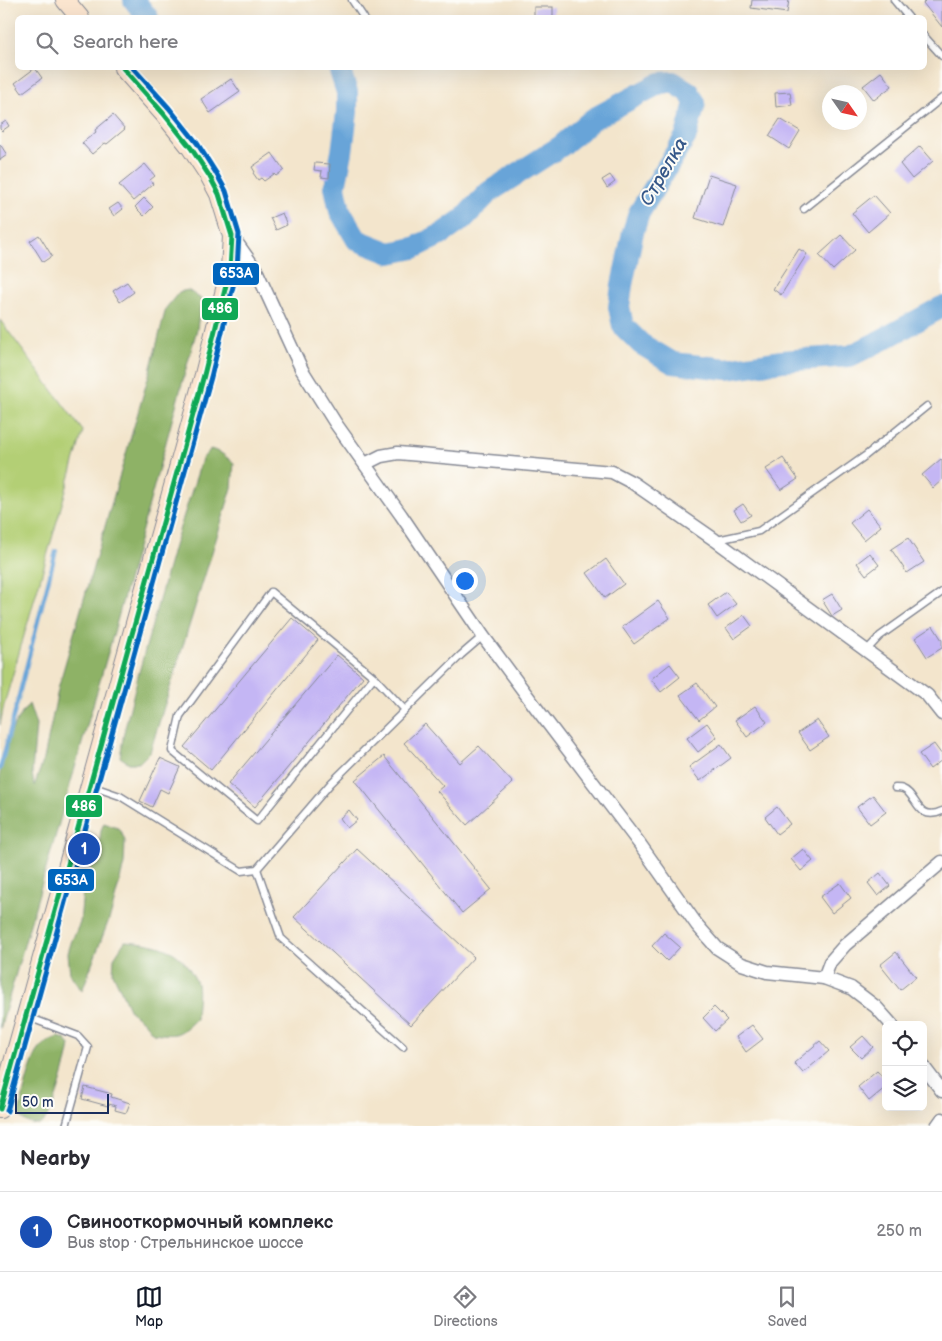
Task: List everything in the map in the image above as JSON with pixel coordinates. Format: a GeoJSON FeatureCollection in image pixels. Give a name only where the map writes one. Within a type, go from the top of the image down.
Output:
{"type":"FeatureCollection","features":[{"type":"Feature","properties":{"kind":"main road"},"geometry":{"type":"LineString","coordinates":[[65,0],[78,15]]}},
{"type":"Feature","properties":{"kind":"main road"},"geometry":{"type":"LineString","coordinates":[[0,1109],[206,369],[230,269],[232,236],[219,194],[191,148],[125,70]]}},
{"type":"Feature","properties":{"kind":"street"},"geometry":{"type":"LineString","coordinates":[[232,236],[256,270],[302,370],[336,424],[483,636],[639,843],[697,925],[718,948],[742,964],[767,972],[824,978],[851,988],[876,1007],[888,1021]]}},
{"type":"Feature","properties":{"kind":"street"},"geometry":{"type":"LineString","coordinates":[[365,464],[381,456],[398,453],[612,472],[633,483],[715,540],[927,695],[942,714]]}},
{"type":"Feature","properties":{"kind":"street"},"geometry":{"type":"LineString","coordinates":[[824,978],[830,962],[845,945],[942,862]]}},
{"type":"Feature","properties":{"kind":"street"},"geometry":{"type":"LineString","coordinates":[[927,1071],[942,1091]]}},
{"type":"Feature","properties":{"kind":"street"},"geometry":{"type":"LineString","coordinates":[[937,1126],[942,1119]]}},
{"type":"Feature","properties":{"kind":"lane"},"geometry":{"type":"LineString","coordinates":[[352,0],[362,15]]}},
{"type":"Feature","properties":{"kind":"lane"},"geometry":{"type":"LineString","coordinates":[[894,0],[906,15]]}},
{"type":"Feature","properties":{"kind":"lane"},"geometry":{"type":"LineString","coordinates":[[927,39],[942,56]]}},
{"type":"Feature","properties":{"kind":"lane"},"geometry":{"type":"LineString","coordinates":[[804,209],[942,98]]}},
{"type":"Feature","properties":{"kind":"lane"},"geometry":{"type":"LineString","coordinates":[[715,540],[759,532],[865,456],[927,406]]}},
{"type":"Feature","properties":{"kind":"lane"},"geometry":{"type":"LineString","coordinates":[[374,678],[257,821],[172,751],[180,716],[271,592],[374,678],[405,710]]}},
{"type":"Feature","properties":{"kind":"lane"},"geometry":{"type":"LineString","coordinates":[[866,651],[880,636],[942,592]]}},
{"type":"Feature","properties":{"kind":"lane"},"geometry":{"type":"LineString","coordinates":[[90,785],[120,796],[241,871],[257,869],[331,783],[461,655],[483,636]]}},
{"type":"Feature","properties":{"kind":"lane"},"geometry":{"type":"LineString","coordinates":[[894,788],[902,788],[908,792],[919,808],[930,814],[942,811]]}},
{"type":"Feature","properties":{"kind":"lane"},"geometry":{"type":"LineString","coordinates":[[257,869],[281,938],[404,1047]]}},
{"type":"Feature","properties":{"kind":"lane"},"geometry":{"type":"LineString","coordinates":[[26,1016],[78,1036],[88,1048],[66,1126]]}},
{"type":"Feature","properties":{"kind":"green space"},"geometry":{"type":"Polygon","coordinates":[[[188,290],[201,299],[197,329],[116,625],[0,1029],[0,765],[18,718],[29,704],[36,725],[32,772],[34,786],[44,759],[59,685],[150,371],[166,308],[179,292],[188,290]]]}},
{"type":"Feature","properties":{"kind":"green space"},"geometry":{"type":"Polygon","coordinates":[[[0,320],[83,431],[4,705],[0,725],[0,320]]]}},
{"type":"Feature","properties":{"kind":"green space"},"geometry":{"type":"Polygon","coordinates":[[[211,449],[221,453],[234,463],[232,488],[150,752],[139,763],[129,763],[120,757],[124,732],[139,672],[174,546],[202,459],[211,449]]]}},
{"type":"Feature","properties":{"kind":"green space"},"geometry":{"type":"Polygon","coordinates":[[[104,823],[120,829],[125,841],[124,864],[111,914],[82,991],[70,974],[68,953],[80,923],[83,890],[99,848],[101,830],[104,823]]]}},
{"type":"Feature","properties":{"kind":"green space"},"geometry":{"type":"Polygon","coordinates":[[[125,941],[162,947],[177,956],[190,970],[198,988],[196,1019],[181,1032],[173,1034],[153,1033],[143,1021],[130,1011],[113,973],[114,958],[125,941]]]}},
{"type":"Feature","properties":{"kind":"green space"},"geometry":{"type":"Polygon","coordinates":[[[59,1037],[65,1039],[70,1045],[59,1088],[46,1119],[41,1124],[31,1124],[23,1120],[19,1115],[30,1071],[41,1048],[59,1037]]]}},
{"type":"Feature","properties":{"kind":"building"},"geometry":{"type":"Polygon","coordinates":[[[752,0],[789,0],[787,13],[751,8],[752,0]]]}},
{"type":"Feature","properties":{"kind":"building"},"geometry":{"type":"Polygon","coordinates":[[[926,0],[942,0],[942,27],[923,3],[926,0]]]}},
{"type":"Feature","properties":{"kind":"building"},"geometry":{"type":"Polygon","coordinates":[[[534,7],[553,7],[553,15],[534,15],[534,7]]]}},
{"type":"Feature","properties":{"kind":"building"},"geometry":{"type":"Polygon","coordinates":[[[32,70],[36,70],[42,78],[22,93],[15,83],[32,70]]]}},
{"type":"Feature","properties":{"kind":"building"},"geometry":{"type":"Polygon","coordinates":[[[881,72],[892,86],[874,100],[867,91],[867,85],[864,85],[881,72]]]}},
{"type":"Feature","properties":{"kind":"building"},"geometry":{"type":"Polygon","coordinates":[[[231,79],[240,92],[210,113],[201,99],[231,79]]]}},
{"type":"Feature","properties":{"kind":"building"},"geometry":{"type":"Polygon","coordinates":[[[790,92],[792,105],[776,107],[775,93],[790,92]]]}},
{"type":"Feature","properties":{"kind":"building"},"geometry":{"type":"Polygon","coordinates":[[[113,115],[125,129],[92,154],[82,143],[113,115]]]}},
{"type":"Feature","properties":{"kind":"building"},"geometry":{"type":"Polygon","coordinates":[[[780,119],[800,131],[789,149],[769,136],[780,119]]]}},
{"type":"Feature","properties":{"kind":"building"},"geometry":{"type":"Polygon","coordinates":[[[6,121],[9,126],[2,131],[0,125],[6,121]]]}},
{"type":"Feature","properties":{"kind":"building"},"geometry":{"type":"Polygon","coordinates":[[[0,144],[7,155],[0,160],[0,144]]]}},
{"type":"Feature","properties":{"kind":"building"},"geometry":{"type":"Polygon","coordinates":[[[920,146],[933,161],[912,179],[900,164],[920,146]]]}},
{"type":"Feature","properties":{"kind":"building"},"geometry":{"type":"Polygon","coordinates":[[[272,153],[284,170],[264,181],[261,178],[258,180],[253,173],[255,172],[252,167],[272,153]]]}},
{"type":"Feature","properties":{"kind":"building"},"geometry":{"type":"Polygon","coordinates":[[[315,163],[330,164],[329,178],[321,177],[322,171],[314,170],[315,163]]]}},
{"type":"Feature","properties":{"kind":"building"},"geometry":{"type":"Polygon","coordinates":[[[145,164],[155,176],[150,180],[153,184],[133,201],[119,185],[145,164]]]}},
{"type":"Feature","properties":{"kind":"building"},"geometry":{"type":"Polygon","coordinates":[[[610,175],[615,182],[607,188],[602,180],[610,175]]]}},
{"type":"Feature","properties":{"kind":"building"},"geometry":{"type":"Polygon","coordinates":[[[709,175],[737,184],[723,227],[695,218],[709,175]]]}},
{"type":"Feature","properties":{"kind":"building"},"geometry":{"type":"Polygon","coordinates":[[[874,195],[890,213],[868,232],[852,213],[874,195]]]}},
{"type":"Feature","properties":{"kind":"building"},"geometry":{"type":"Polygon","coordinates":[[[144,198],[153,207],[144,216],[135,207],[144,198]]]}},
{"type":"Feature","properties":{"kind":"building"},"geometry":{"type":"Polygon","coordinates":[[[118,203],[123,209],[114,216],[109,209],[118,203]]]}},
{"type":"Feature","properties":{"kind":"building"},"geometry":{"type":"Polygon","coordinates":[[[282,213],[287,225],[276,230],[270,218],[282,213]]]}},
{"type":"Feature","properties":{"kind":"building"},"geometry":{"type":"Polygon","coordinates":[[[39,235],[52,256],[43,262],[30,241],[39,235]]]}},
{"type":"Feature","properties":{"kind":"building"},"geometry":{"type":"Polygon","coordinates":[[[841,235],[855,250],[833,270],[819,255],[841,235]]]}},
{"type":"Feature","properties":{"kind":"building"},"geometry":{"type":"Polygon","coordinates":[[[799,249],[807,254],[781,295],[773,289],[799,249]]]}},
{"type":"Feature","properties":{"kind":"building"},"geometry":{"type":"Polygon","coordinates":[[[127,282],[134,292],[120,302],[113,291],[127,282]]]}},
{"type":"Feature","properties":{"kind":"building"},"geometry":{"type":"Polygon","coordinates":[[[783,458],[798,479],[781,490],[766,469],[783,458]]]}},
{"type":"Feature","properties":{"kind":"building"},"geometry":{"type":"Polygon","coordinates":[[[941,459],[942,480],[933,488],[922,475],[941,459]]]}},
{"type":"Feature","properties":{"kind":"building"},"geometry":{"type":"Polygon","coordinates":[[[743,504],[751,515],[741,521],[734,510],[743,504]]]}},
{"type":"Feature","properties":{"kind":"building"},"geometry":{"type":"Polygon","coordinates":[[[867,509],[881,526],[864,540],[850,523],[867,509]]]}},
{"type":"Feature","properties":{"kind":"building"},"geometry":{"type":"Polygon","coordinates":[[[908,538],[924,562],[907,573],[891,549],[908,538]]]}},
{"type":"Feature","properties":{"kind":"building"},"geometry":{"type":"Polygon","coordinates":[[[870,553],[879,565],[866,575],[857,563],[870,553]]]}},
{"type":"Feature","properties":{"kind":"building"},"geometry":{"type":"Polygon","coordinates":[[[606,559],[624,584],[605,598],[587,573],[606,559]]]}},
{"type":"Feature","properties":{"kind":"building"},"geometry":{"type":"Polygon","coordinates":[[[726,592],[736,604],[717,618],[708,605],[726,592]]]}},
{"type":"Feature","properties":{"kind":"building"},"geometry":{"type":"Polygon","coordinates":[[[832,594],[842,610],[832,616],[822,600],[832,594]]]}},
{"type":"Feature","properties":{"kind":"building"},"geometry":{"type":"Polygon","coordinates":[[[658,601],[670,618],[634,644],[622,627],[658,601]]]}},
{"type":"Feature","properties":{"kind":"building"},"geometry":{"type":"Polygon","coordinates":[[[744,615],[752,626],[734,639],[726,628],[744,615]]]}},
{"type":"Feature","properties":{"kind":"building"},"geometry":{"type":"Polygon","coordinates":[[[292,618],[318,640],[211,770],[184,747],[292,618]]]}},
{"type":"Feature","properties":{"kind":"building"},"geometry":{"type":"Polygon","coordinates":[[[933,626],[942,640],[942,648],[927,657],[915,638],[933,626]]]}},
{"type":"Feature","properties":{"kind":"building"},"geometry":{"type":"Polygon","coordinates":[[[337,655],[363,677],[255,807],[228,784],[337,655]]]}},
{"type":"Feature","properties":{"kind":"building"},"geometry":{"type":"Polygon","coordinates":[[[670,664],[680,677],[661,692],[651,679],[670,664]]]}},
{"type":"Feature","properties":{"kind":"building"},"geometry":{"type":"Polygon","coordinates":[[[697,683],[715,707],[699,720],[680,695],[697,683]]]}},
{"type":"Feature","properties":{"kind":"building"},"geometry":{"type":"Polygon","coordinates":[[[755,706],[767,722],[747,737],[735,720],[755,706]]]}},
{"type":"Feature","properties":{"kind":"building"},"geometry":{"type":"Polygon","coordinates":[[[817,720],[829,737],[810,750],[798,733],[817,720]]]}},
{"type":"Feature","properties":{"kind":"building"},"geometry":{"type":"Polygon","coordinates":[[[707,723],[717,737],[698,752],[687,738],[707,723]]]}},
{"type":"Feature","properties":{"kind":"building"},"geometry":{"type":"Polygon","coordinates":[[[425,724],[460,763],[479,746],[513,783],[467,825],[437,791],[443,786],[404,743],[425,724]]]}},
{"type":"Feature","properties":{"kind":"building"},"geometry":{"type":"Polygon","coordinates":[[[721,744],[731,758],[700,781],[689,767],[721,744]]]}},
{"type":"Feature","properties":{"kind":"building"},"geometry":{"type":"Polygon","coordinates":[[[934,744],[942,755],[942,760],[930,769],[919,754],[934,744]]]}},
{"type":"Feature","properties":{"kind":"building"},"geometry":{"type":"Polygon","coordinates":[[[384,756],[491,889],[462,913],[355,780],[384,756]]]}},
{"type":"Feature","properties":{"kind":"building"},"geometry":{"type":"Polygon","coordinates":[[[160,758],[180,767],[168,793],[160,789],[152,807],[140,801],[160,758]]]}},
{"type":"Feature","properties":{"kind":"building"},"geometry":{"type":"Polygon","coordinates":[[[873,795],[886,812],[870,824],[857,807],[873,795]]]}},
{"type":"Feature","properties":{"kind":"building"},"geometry":{"type":"Polygon","coordinates":[[[777,807],[790,824],[777,834],[765,817],[777,807]]]}},
{"type":"Feature","properties":{"kind":"building"},"geometry":{"type":"Polygon","coordinates":[[[349,810],[357,820],[347,828],[340,818],[349,810]]]}},
{"type":"Feature","properties":{"kind":"building"},"geometry":{"type":"Polygon","coordinates":[[[357,849],[474,957],[411,1025],[294,917],[357,849]]]}},
{"type":"Feature","properties":{"kind":"building"},"geometry":{"type":"Polygon","coordinates":[[[803,849],[813,861],[801,871],[791,859],[803,849]]]}},
{"type":"Feature","properties":{"kind":"building"},"geometry":{"type":"Polygon","coordinates":[[[880,873],[890,886],[878,896],[868,883],[880,873]]]}},
{"type":"Feature","properties":{"kind":"building"},"geometry":{"type":"Polygon","coordinates":[[[840,883],[851,898],[832,913],[820,897],[840,883]]]}},
{"type":"Feature","properties":{"kind":"building"},"geometry":{"type":"Polygon","coordinates":[[[664,933],[680,947],[667,961],[652,946],[664,933]]]}},
{"type":"Feature","properties":{"kind":"building"},"geometry":{"type":"Polygon","coordinates":[[[896,952],[916,977],[900,990],[880,965],[896,952]]]}},
{"type":"Feature","properties":{"kind":"building"},"geometry":{"type":"Polygon","coordinates":[[[714,1007],[727,1020],[715,1031],[703,1018],[714,1007]]]}},
{"type":"Feature","properties":{"kind":"building"},"geometry":{"type":"Polygon","coordinates":[[[752,1025],[763,1039],[746,1052],[736,1037],[752,1025]]]}},
{"type":"Feature","properties":{"kind":"building"},"geometry":{"type":"Polygon","coordinates":[[[863,1036],[873,1047],[861,1058],[850,1047],[863,1036]]]}},
{"type":"Feature","properties":{"kind":"building"},"geometry":{"type":"Polygon","coordinates":[[[820,1041],[829,1051],[803,1073],[794,1063],[820,1041]]]}},
{"type":"Feature","properties":{"kind":"building"},"geometry":{"type":"Polygon","coordinates":[[[877,1071],[882,1077],[882,1090],[869,1101],[858,1087],[877,1071]]]}},
{"type":"Feature","properties":{"kind":"building"},"geometry":{"type":"Polygon","coordinates":[[[85,1087],[112,1094],[111,1097],[130,1103],[126,1113],[115,1110],[116,1106],[109,1104],[108,1106],[82,1099],[85,1087]]]}},
{"type":"Feature","properties":{"kind":"waterway","name":"Стрелка"},"geometry":{"type":"LineString","coordinates":[[134,0],[146,15]]}},
{"type":"Feature","properties":{"kind":"waterway","name":"Стрелка"},"geometry":{"type":"LineString","coordinates":[[340,70],[347,92],[347,112],[342,152],[335,187],[340,211],[357,240],[390,253],[414,248],[442,234],[463,219],[489,192],[561,146],[593,119],[660,83],[673,82],[689,92],[695,103],[686,136],[639,213],[633,232],[619,307],[623,326],[641,344],[673,363],[727,369],[782,361],[850,356],[942,307]]}},
{"type":"Feature","properties":{"kind":"waterway"},"geometry":{"type":"LineString","coordinates":[[0,769],[56,551]]}},
{"type":"Feature","properties":{"kind":"transit line","name":"486"},"geometry":{"type":"LineString","coordinates":[[0,1109],[204,375],[230,269],[232,236],[219,194],[191,148],[125,70]]}},
{"type":"Feature","properties":{"kind":"transit line","name":"653А"},"geometry":{"type":"LineString","coordinates":[[7,1111],[211,377],[237,270],[239,234],[226,191],[197,143],[135,70]]}},
{"type":"Feature","properties":{"kind":"place","name":"Свинооткормочный комплекс"},"geometry":{"type":"Point","coordinates":[84,849]}}]}
